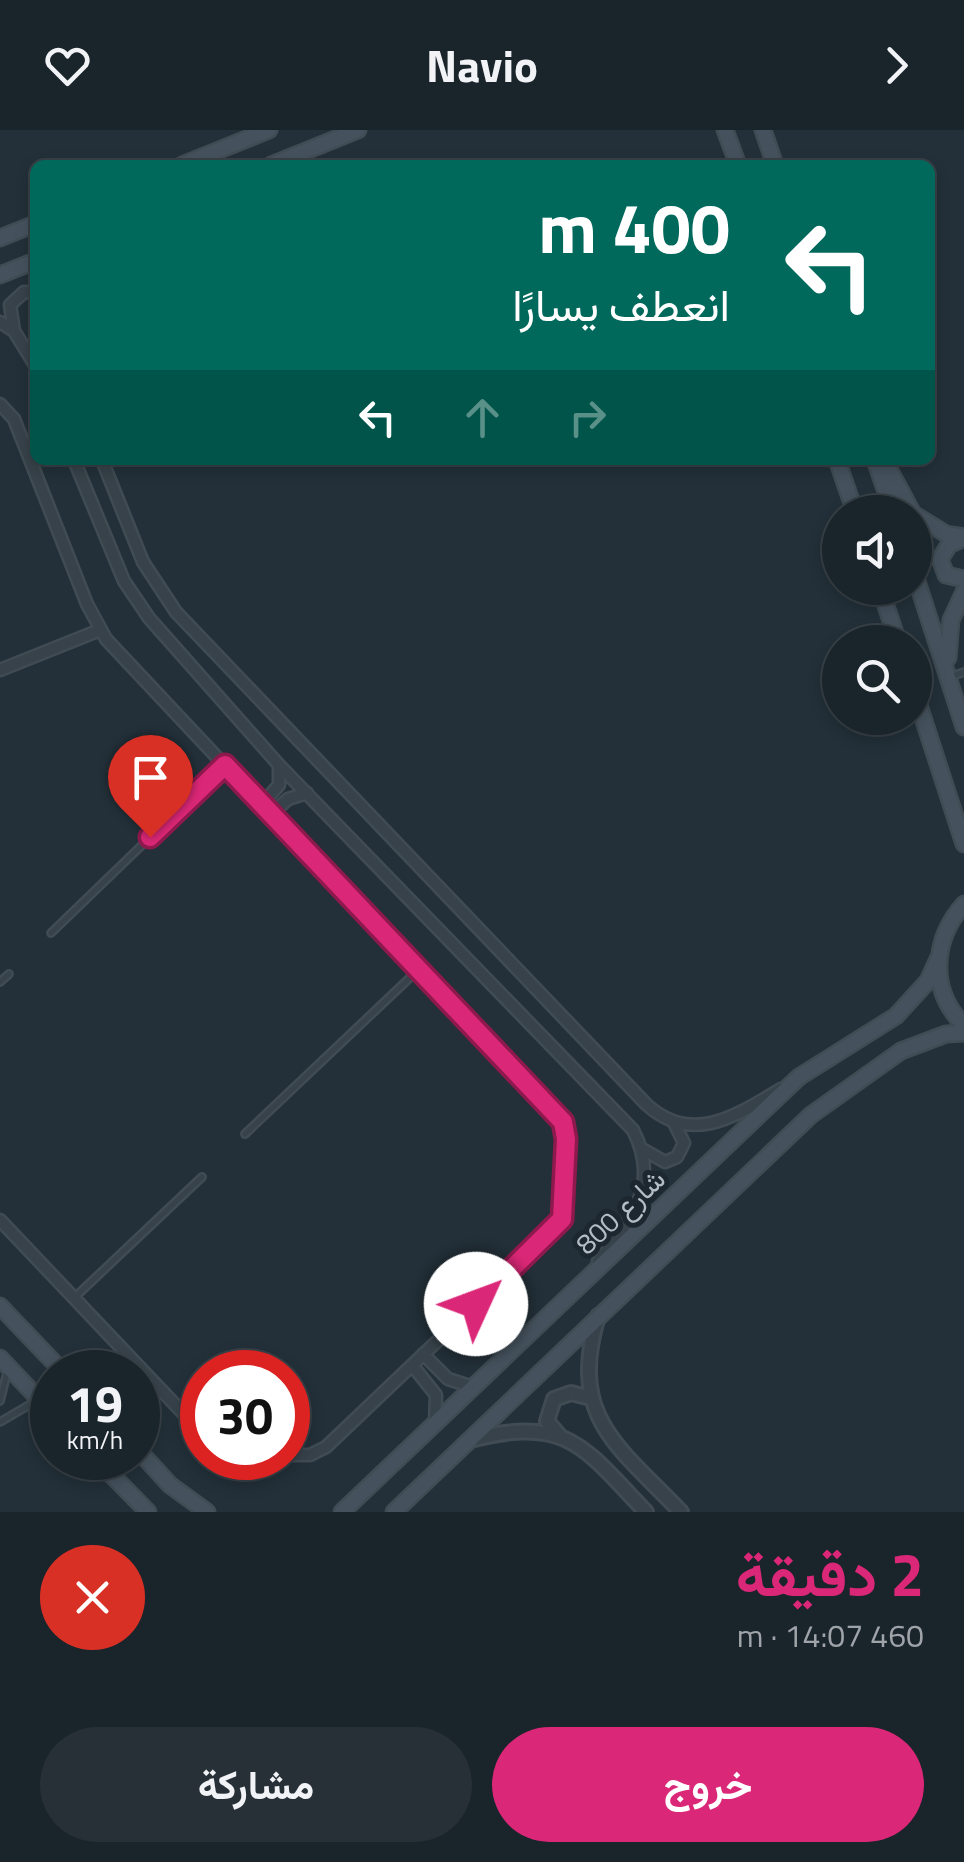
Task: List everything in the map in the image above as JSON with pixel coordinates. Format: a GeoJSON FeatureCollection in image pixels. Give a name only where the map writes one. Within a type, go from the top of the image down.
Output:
{"type":"FeatureCollection","features":[{"type":"Feature","properties":{"kind":"main road"},"geometry":{"type":"LineString","coordinates":[[194,160],[269,130]]}},
{"type":"Feature","properties":{"kind":"main road"},"geometry":{"type":"LineString","coordinates":[[284,160],[358,130]]}},
{"type":"Feature","properties":{"kind":"main road"},"geometry":{"type":"LineString","coordinates":[[726,130],[736,160]]}},
{"type":"Feature","properties":{"kind":"main road"},"geometry":{"type":"LineString","coordinates":[[763,130],[773,160]]}},
{"type":"Feature","properties":{"kind":"main road"},"geometry":{"type":"LineString","coordinates":[[0,238],[30,226]]}},
{"type":"Feature","properties":{"kind":"main road"},"geometry":{"type":"LineString","coordinates":[[0,275],[30,262]]}},
{"type":"Feature","properties":{"kind":"main road"},"geometry":{"type":"LineString","coordinates":[[839,465],[848,495]]}},
{"type":"Feature","properties":{"kind":"main road"},"geometry":{"type":"LineString","coordinates":[[877,465],[887,495]]}},
{"type":"Feature","properties":{"kind":"main road"},"geometry":{"type":"LineString","coordinates":[[887,465],[903,495]]}},
{"type":"Feature","properties":{"kind":"main road"},"geometry":{"type":"LineString","coordinates":[[932,525],[964,538]]}},
{"type":"Feature","properties":{"kind":"main road"},"geometry":{"type":"LineString","coordinates":[[964,538],[949,546],[940,559],[946,575],[964,579]]}},
{"type":"Feature","properties":{"kind":"main road"},"geometry":{"type":"LineString","coordinates":[[964,592],[951,620],[954,673],[964,727]]}},
{"type":"Feature","properties":{"kind":"main road"},"geometry":{"type":"LineString","coordinates":[[927,605],[954,673]]}},
{"type":"Feature","properties":{"kind":"main road"},"geometry":{"type":"LineString","coordinates":[[929,735],[964,844]]}},
{"type":"Feature","properties":{"kind":"main road","name":"شارع 800"},"geometry":{"type":"LineString","coordinates":[[342,1512],[799,1078],[896,1016],[928,981],[950,922],[963,906],[964,890]]}},
{"type":"Feature","properties":{"kind":"main road"},"geometry":{"type":"LineString","coordinates":[[394,1512],[811,1115],[901,1051],[964,1029],[945,1000],[938,959]]}},
{"type":"Feature","properties":{"kind":"main road"},"geometry":{"type":"LineString","coordinates":[[0,1306],[42,1350]]}},
{"type":"Feature","properties":{"kind":"main road"},"geometry":{"type":"LineString","coordinates":[[4,1361],[30,1388]]}},
{"type":"Feature","properties":{"kind":"main road"},"geometry":{"type":"LineString","coordinates":[[160,1474],[207,1512]]}},
{"type":"Feature","properties":{"kind":"main road"},"geometry":{"type":"LineString","coordinates":[[117,1480],[148,1512]]}},
{"type":"Feature","properties":{"kind":"street"},"geometry":{"type":"LineString","coordinates":[[30,292],[24,292],[10,305],[14,331],[30,357]]}},
{"type":"Feature","properties":{"kind":"street"},"geometry":{"type":"LineString","coordinates":[[0,322],[14,331]]}},
{"type":"Feature","properties":{"kind":"street"},"geometry":{"type":"LineString","coordinates":[[0,404],[14,419],[30,458]]}},
{"type":"Feature","properties":{"kind":"street"},"geometry":{"type":"LineString","coordinates":[[33,465],[100,630],[559,1117],[566,1139],[565,1206],[559,1224],[326,1447],[310,1454]]}},
{"type":"Feature","properties":{"kind":"street"},"geometry":{"type":"LineString","coordinates":[[76,465],[135,599],[278,765],[621,1117],[640,1146],[656,1160],[677,1157],[684,1143],[673,1122],[647,1105],[186,624],[143,562],[104,465]]}},
{"type":"Feature","properties":{"kind":"street"},"geometry":{"type":"LineString","coordinates":[[0,670],[100,630]]}},
{"type":"Feature","properties":{"kind":"street"},"geometry":{"type":"LineString","coordinates":[[262,804],[279,785],[278,765]]}},
{"type":"Feature","properties":{"kind":"street"},"geometry":{"type":"LineString","coordinates":[[272,814],[288,800],[307,793]]}},
{"type":"Feature","properties":{"kind":"street"},"geometry":{"type":"LineString","coordinates":[[673,1122],[727,1122],[799,1078]]}},
{"type":"Feature","properties":{"kind":"street"},"geometry":{"type":"LineString","coordinates":[[580,1284],[640,1205],[646,1175],[640,1146]]}},
{"type":"Feature","properties":{"kind":"street"},"geometry":{"type":"LineString","coordinates":[[0,1220],[180,1410]]}},
{"type":"Feature","properties":{"kind":"street"},"geometry":{"type":"LineString","coordinates":[[598,1316],[587,1358],[590,1398],[608,1435],[681,1512]]}},
{"type":"Feature","properties":{"kind":"street"},"geometry":{"type":"LineString","coordinates":[[423,1354],[448,1379],[473,1387]]}},
{"type":"Feature","properties":{"kind":"street"},"geometry":{"type":"LineString","coordinates":[[412,1365],[436,1395],[435,1424]]}},
{"type":"Feature","properties":{"kind":"street"},"geometry":{"type":"LineString","coordinates":[[559,1435],[548,1421],[554,1399],[571,1393],[590,1398]]}},
{"type":"Feature","properties":{"kind":"street"},"geometry":{"type":"LineString","coordinates":[[467,1440],[518,1429],[559,1435],[586,1449],[646,1512]]}},
{"type":"Feature","properties":{"kind":"lane"},"geometry":{"type":"LineString","coordinates":[[51,933],[225,765]]}},
{"type":"Feature","properties":{"kind":"lane"},"geometry":{"type":"LineString","coordinates":[[245,1134],[419,970]]}},
{"type":"Feature","properties":{"kind":"lane"},"geometry":{"type":"LineString","coordinates":[[0,982],[8,974]]}},
{"type":"Feature","properties":{"kind":"lane"},"geometry":{"type":"LineString","coordinates":[[74,1298],[202,1177]]}},
{"type":"Feature","properties":{"kind":"lane"},"geometry":{"type":"LineString","coordinates":[[0,1402],[8,1382],[4,1361]]}},
{"type":"Feature","properties":{"kind":"lane"},"geometry":{"type":"LineString","coordinates":[[0,1422],[30,1405]]}},
{"type":"Feature","properties":{"kind":"route"},"geometry":{"type":"LineString","coordinates":[[150,837],[225,765],[563,1122],[566,1139],[562,1219],[476,1304]]}}]}
